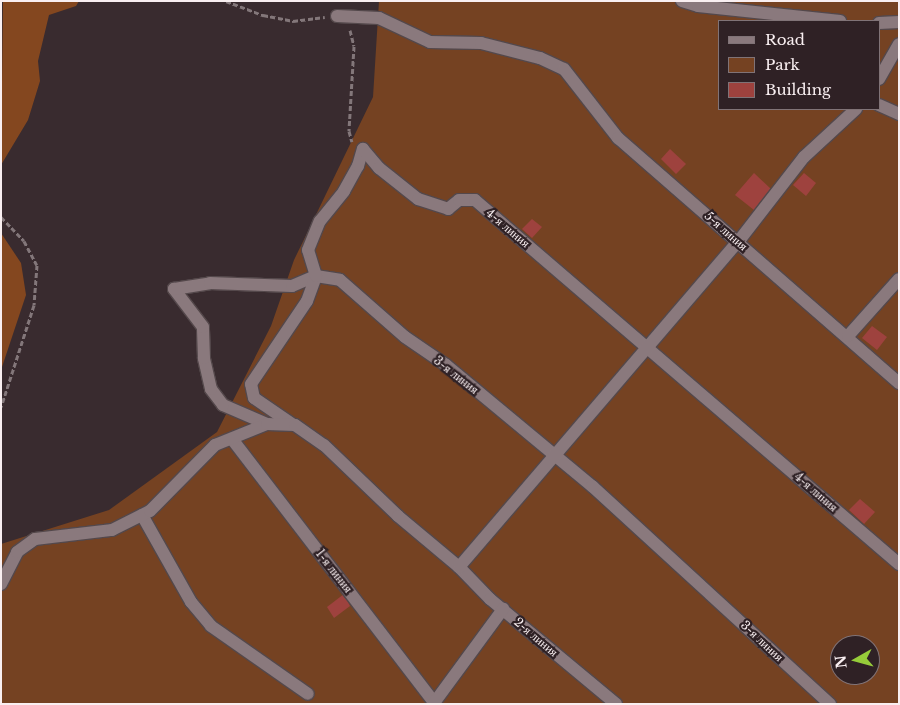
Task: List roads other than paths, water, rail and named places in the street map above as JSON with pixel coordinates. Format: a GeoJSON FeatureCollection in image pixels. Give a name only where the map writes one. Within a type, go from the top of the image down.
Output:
{"type":"FeatureCollection","features":[{"type":"Feature","properties":{"kind":"street"},"geometry":{"type":"LineString","coordinates":[[682,1],[698,6],[831,20]]}},
{"type":"Feature","properties":{"kind":"street","name":"5-я линия"},"geometry":{"type":"LineString","coordinates":[[337,16],[379,18],[430,42],[480,43],[540,58],[564,69],[618,138],[848,336],[899,384]]}},
{"type":"Feature","properties":{"kind":"street"},"geometry":{"type":"LineString","coordinates":[[880,23],[899,22]]}},
{"type":"Feature","properties":{"kind":"street"},"geometry":{"type":"LineString","coordinates":[[880,77],[899,44]]}},
{"type":"Feature","properties":{"kind":"street"},"geometry":{"type":"LineString","coordinates":[[880,105],[899,114]]}},
{"type":"Feature","properties":{"kind":"street"},"geometry":{"type":"LineString","coordinates":[[459,567],[738,242],[804,158],[855,110]]}},
{"type":"Feature","properties":{"kind":"street","name":"4-я линия"},"geometry":{"type":"LineString","coordinates":[[316,276],[308,250],[320,221],[344,191],[358,166],[362,149],[379,168],[418,199],[448,209],[459,200],[475,200],[899,564]]}},
{"type":"Feature","properties":{"kind":"street"},"geometry":{"type":"LineString","coordinates":[[295,425],[267,424],[223,405],[211,389],[204,358],[203,327],[174,289],[210,283],[292,286],[316,276]]}},
{"type":"Feature","properties":{"kind":"street"},"geometry":{"type":"LineString","coordinates":[[295,425],[267,410],[254,398],[251,384],[307,301],[316,276]]}},
{"type":"Feature","properties":{"kind":"street","name":"3-я линия"},"geometry":{"type":"LineString","coordinates":[[316,276],[340,280],[398,331],[446,365],[554,455],[830,704]]}},
{"type":"Feature","properties":{"kind":"street"},"geometry":{"type":"LineString","coordinates":[[848,336],[899,279]]}},
{"type":"Feature","properties":{"kind":"street"},"geometry":{"type":"LineString","coordinates":[[1,584],[17,552],[35,539],[112,530],[142,515],[176,488],[215,445],[267,424]]}},
{"type":"Feature","properties":{"kind":"street","name":"2-я линия"},"geometry":{"type":"LineString","coordinates":[[295,425],[324,445],[398,516],[459,567],[503,609],[616,704]]}},
{"type":"Feature","properties":{"kind":"street","name":"1-я линия"},"geometry":{"type":"LineString","coordinates":[[232,439],[434,703]]}},
{"type":"Feature","properties":{"kind":"street"},"geometry":{"type":"LineString","coordinates":[[142,515],[192,602],[211,626],[308,694]]}},
{"type":"Feature","properties":{"kind":"street"},"geometry":{"type":"LineString","coordinates":[[434,703],[503,609]]}}]}
